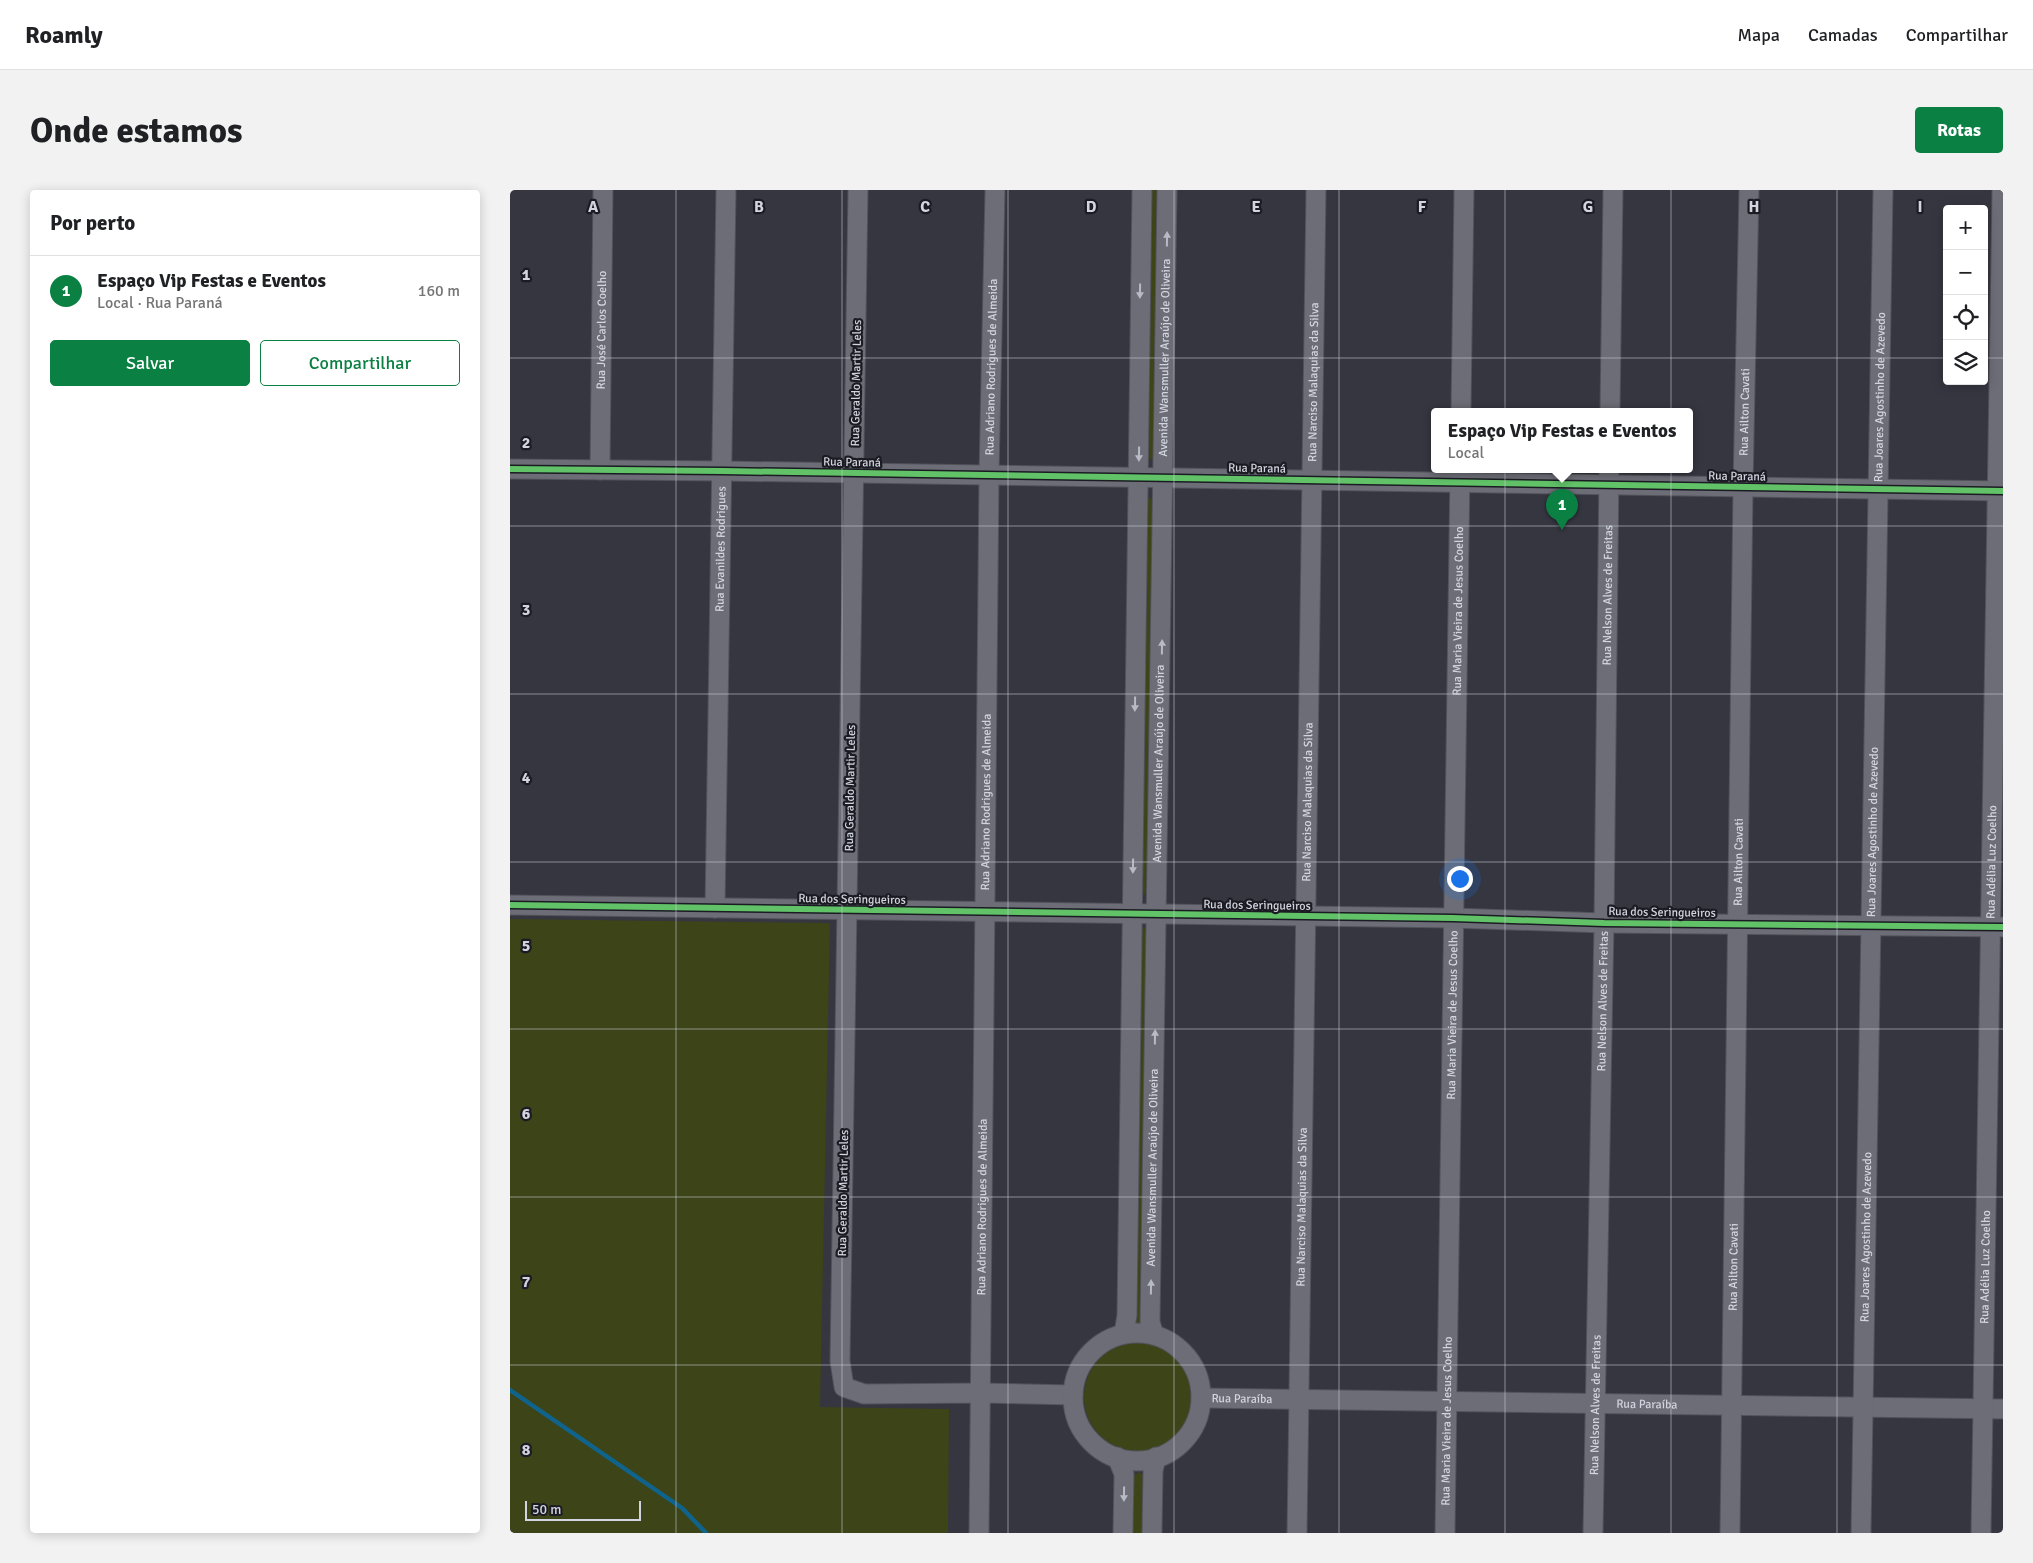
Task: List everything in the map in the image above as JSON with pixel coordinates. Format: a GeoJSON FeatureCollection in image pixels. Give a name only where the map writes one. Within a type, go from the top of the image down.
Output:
{"type":"FeatureCollection","features":[{"type":"Feature","properties":{"kind":"street","name":"Rua José Carlos Coelho"},"geometry":{"type":"LineString","coordinates":[[600,470],[603,190]]}},
{"type":"Feature","properties":{"kind":"street","name":"Rua Evanildes Rodrigues"},"geometry":{"type":"LineString","coordinates":[[715,908],[726,190]]}},
{"type":"Feature","properties":{"kind":"street","name":"Rua Geraldo Martir Leles"},"geometry":{"type":"LineString","coordinates":[[858,190],[840,1361],[844,1387],[864,1394],[981,1393]]}},
{"type":"Feature","properties":{"kind":"street","name":"Rua Adriano Rodrigues de Almeida"},"geometry":{"type":"LineString","coordinates":[[979,1533],[989,475],[995,190]]}},
{"type":"Feature","properties":{"kind":"street","name":"Avenida Wansmuller Araújo de Oliveira"},"geometry":{"type":"LineString","coordinates":[[1124,1334],[1127,1315],[1142,190]]}},
{"type":"Feature","properties":{"kind":"street","name":"Avenida Wansmuller Araújo de Oliveira"},"geometry":{"type":"LineString","coordinates":[[1154,1335],[1150,1322],[1158,915],[1167,190]]}},
{"type":"Feature","properties":{"kind":"street","name":"Rua Narciso Malaquias da Silva"},"geometry":{"type":"LineString","coordinates":[[1296,1533],[1316,190]]}},
{"type":"Feature","properties":{"kind":"street"},"geometry":{"type":"LineString","coordinates":[[1461,408],[1464,190]]}},
{"type":"Feature","properties":{"kind":"street"},"geometry":{"type":"LineString","coordinates":[[1610,408],[1613,190]]}},
{"type":"Feature","properties":{"kind":"street","name":"Rua Ailton Cavati"},"geometry":{"type":"LineString","coordinates":[[1730,1533],[1743,487],[1750,190]]}},
{"type":"Feature","properties":{"kind":"street","name":"Rua Joares Agostinho de Azevedo"},"geometry":{"type":"LineString","coordinates":[[1861,1533],[1883,190]]}},
{"type":"Feature","properties":{"kind":"street","name":"Rua Adélia Luz Coelho"},"geometry":{"type":"LineString","coordinates":[[1981,1533],[1996,927],[2002,190]]}},
{"type":"Feature","properties":{"kind":"street","name":"Rua Paraná"},"geometry":{"type":"LineString","coordinates":[[510,469],[1312,480],[1460,476],[1609,477],[1743,487],[2000,491]]}},
{"type":"Feature","properties":{"kind":"street","name":"Rua Maria Vieira de Jesus Coelho"},"geometry":{"type":"LineString","coordinates":[[1445,1533],[1460,476]]}},
{"type":"Feature","properties":{"kind":"street","name":"Rua Nelson Alves de Freitas"},"geometry":{"type":"LineString","coordinates":[[1594,1533],[1609,477]]}},
{"type":"Feature","properties":{"kind":"street","name":"Rua dos Seringueiros"},"geometry":{"type":"LineString","coordinates":[[510,905],[1453,918],[1604,923],[1996,927]]}},
{"type":"Feature","properties":{"kind":"street"},"geometry":{"type":"LineString","coordinates":[[1124,1334],[1154,1335],[1165,1339],[1180,1349],[1192,1363],[1199,1379],[1201,1398],[1198,1415],[1190,1432],[1178,1445],[1156,1457],[1134,1461],[1103,1451],[1086,1436],[1076,1417],[1073,1395],[1077,1374],[1089,1355],[1106,1341],[1124,1334]]}},
{"type":"Feature","properties":{"kind":"street"},"geometry":{"type":"LineString","coordinates":[[981,1393],[1073,1395]]}},
{"type":"Feature","properties":{"kind":"street","name":"Rua Paraíba"},"geometry":{"type":"LineString","coordinates":[[1201,1398],[2003,1409]]}},
{"type":"Feature","properties":{"kind":"street"},"geometry":{"type":"LineString","coordinates":[[1117,1457],[1124,1474],[1123,1533]]}},
{"type":"Feature","properties":{"kind":"street"},"geometry":{"type":"LineString","coordinates":[[1152,1533],[1153,1470],[1156,1457]]}},
{"type":"Feature","properties":{"kind":"green space"},"geometry":{"type":"Polygon","coordinates":[[[1150,190],[1159,190],[1154,456],[1151,460],[1146,457],[1150,190]]]}},
{"type":"Feature","properties":{"kind":"green space"},"geometry":{"type":"Polygon","coordinates":[[[1149,497],[1154,501],[1148,891],[1144,895],[1140,892],[1145,502],[1149,497]]]}},
{"type":"Feature","properties":{"kind":"green space"},"geometry":{"type":"Polygon","coordinates":[[[510,919],[830,923],[820,1407],[949,1409],[948,1533],[510,1533],[510,919]]]}},
{"type":"Feature","properties":{"kind":"green space"},"geometry":{"type":"Polygon","coordinates":[[[1143,927],[1148,931],[1142,1321],[1139,1325],[1134,1322],[1138,931],[1143,927]]]}},
{"type":"Feature","properties":{"kind":"green space"},"geometry":{"type":"Polygon","coordinates":[[[1138,1343],[1159,1347],[1176,1359],[1188,1376],[1192,1397],[1188,1418],[1176,1435],[1159,1447],[1138,1451],[1117,1447],[1100,1435],[1088,1418],[1084,1397],[1088,1376],[1100,1359],[1117,1347],[1138,1343]]]}},
{"type":"Feature","properties":{"kind":"green space"},"geometry":{"type":"Polygon","coordinates":[[[1139,1472],[1144,1476],[1143,1533],[1134,1533],[1134,1476],[1139,1472]]]}},
{"type":"Feature","properties":{"kind":"waterway"},"geometry":{"type":"LineString","coordinates":[[510,1390],[682,1508],[706,1533]]}},
{"type":"Feature","properties":{"kind":"cycle path"},"geometry":{"type":"LineString","coordinates":[[510,469],[2003,491]]}},
{"type":"Feature","properties":{"kind":"cycle path"},"geometry":{"type":"LineString","coordinates":[[510,905],[1453,918],[1604,923],[2003,927]]}},
{"type":"Feature","properties":{"kind":"place","name":"Espaço Vip Festas e Eventos"},"geometry":{"type":"Point","coordinates":[1562,530]}}]}
